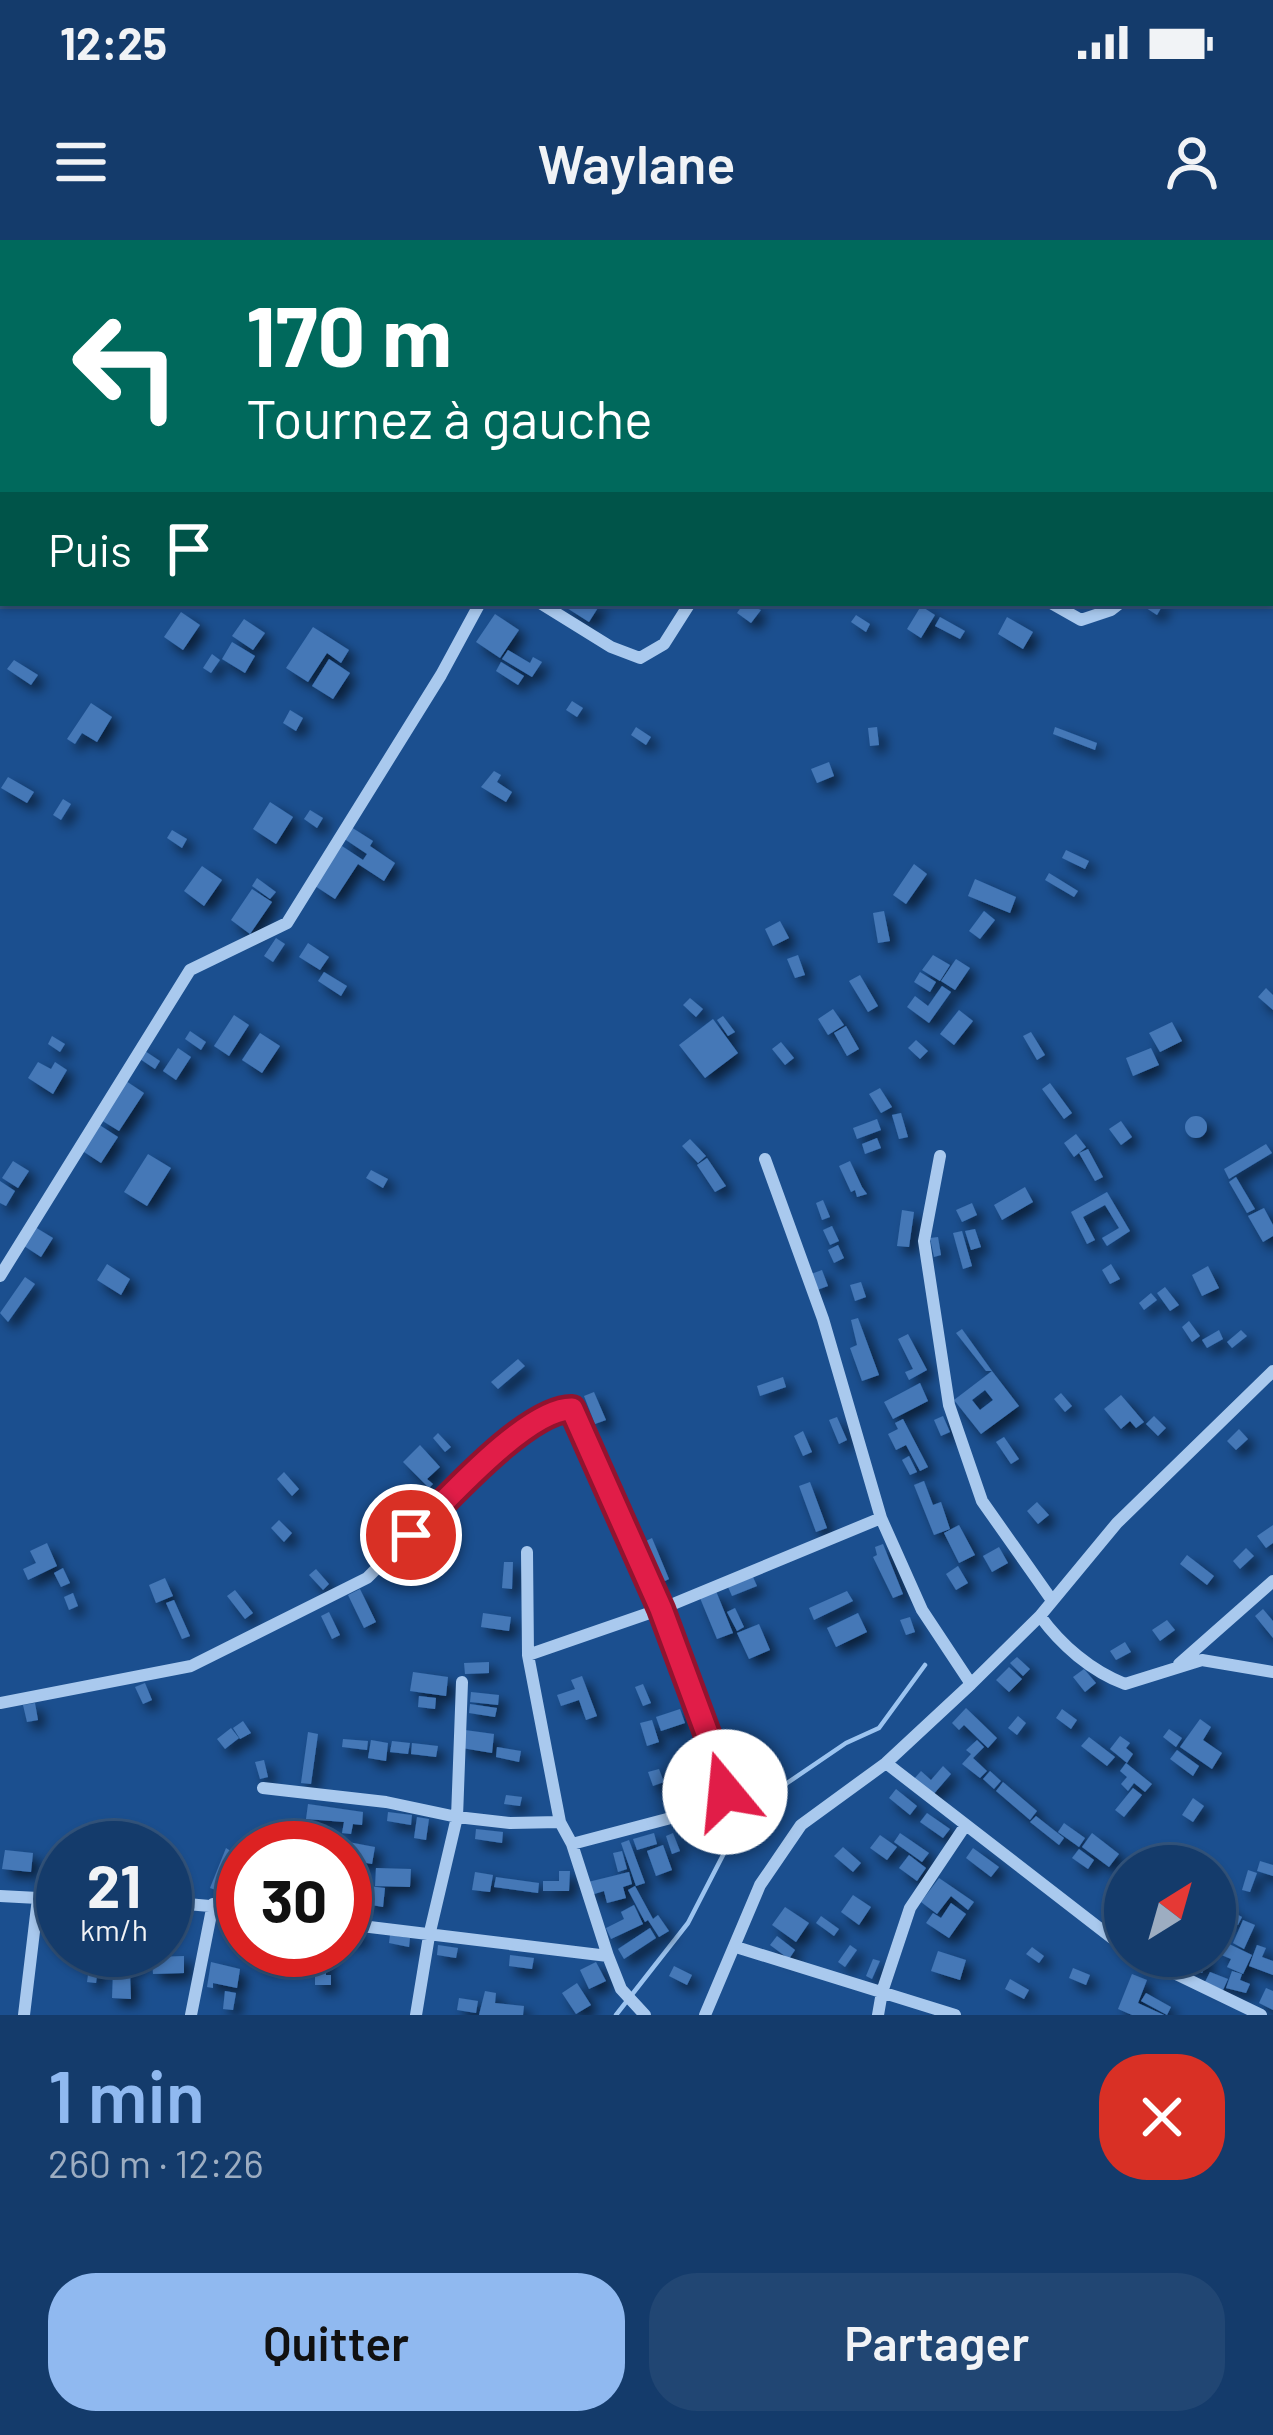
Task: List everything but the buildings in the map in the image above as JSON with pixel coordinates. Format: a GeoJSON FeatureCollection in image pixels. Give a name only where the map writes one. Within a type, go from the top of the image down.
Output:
{"type":"FeatureCollection","features":[{"type":"Feature","properties":{"kind":"street"},"geometry":{"type":"LineString","coordinates":[[0,1276],[190,970],[287,923],[442,675],[478,606]]}},
{"type":"Feature","properties":{"kind":"street"},"geometry":{"type":"LineString","coordinates":[[545,606],[611,647],[640,658],[664,644],[688,606]]}},
{"type":"Feature","properties":{"kind":"street"},"geometry":{"type":"LineString","coordinates":[[1056,606],[1081,620],[1113,606]]}},
{"type":"Feature","properties":{"kind":"street"},"geometry":{"type":"LineString","coordinates":[[940,1156],[924,1240],[949,1405],[982,1501],[1051,1599]]}},
{"type":"Feature","properties":{"kind":"street"},"geometry":{"type":"LineString","coordinates":[[765,1159],[823,1319],[881,1518],[922,1610],[971,1684]]}},
{"type":"Feature","properties":{"kind":"street"},"geometry":{"type":"LineString","coordinates":[[705,2015],[760,1885],[800,1825],[886,1763],[971,1684],[1040,1616],[1117,1523],[1273,1371]]}},
{"type":"Feature","properties":{"kind":"street"},"geometry":{"type":"LineString","coordinates":[[0,1703],[191,1666],[305,1607],[347,1592],[368,1578],[504,1444],[563,1408],[576,1412],[661,1609],[727,1787],[705,1809],[572,1844]]}},
{"type":"Feature","properties":{"kind":"street"},"geometry":{"type":"LineString","coordinates":[[528,1655],[661,1609],[881,1518]]}},
{"type":"Feature","properties":{"kind":"street"},"geometry":{"type":"LineString","coordinates":[[527,1552],[528,1655],[560,1822],[572,1844],[621,1989],[642,2013]]}},
{"type":"Feature","properties":{"kind":"street"},"geometry":{"type":"LineString","coordinates":[[1176,1666],[1273,1581]]}},
{"type":"Feature","properties":{"kind":"street"},"geometry":{"type":"LineString","coordinates":[[1040,1616],[1054,1636],[1125,1684],[1202,1660],[1273,1672]]}},
{"type":"Feature","properties":{"kind":"street"},"geometry":{"type":"LineString","coordinates":[[416,2015],[457,1816],[462,1682]]}},
{"type":"Feature","properties":{"kind":"street"},"geometry":{"type":"LineString","coordinates":[[886,1763],[1104,1932]]}},
{"type":"Feature","properties":{"kind":"street"},"geometry":{"type":"LineString","coordinates":[[263,1789],[386,1802],[510,1823],[560,1822]]}},
{"type":"Feature","properties":{"kind":"street"},"geometry":{"type":"LineString","coordinates":[[878,2015],[910,1908],[965,1826]]}},
{"type":"Feature","properties":{"kind":"street"},"geometry":{"type":"LineString","coordinates":[[0,1896],[36,1898]]}},
{"type":"Feature","properties":{"kind":"street"},"geometry":{"type":"LineString","coordinates":[[192,1903],[216,1904]]}},
{"type":"Feature","properties":{"kind":"street"},"geometry":{"type":"LineString","coordinates":[[191,2015],[213,1904]]}},
{"type":"Feature","properties":{"kind":"street"},"geometry":{"type":"LineString","coordinates":[[24,2015],[36,1915]]}},
{"type":"Feature","properties":{"kind":"street"},"geometry":{"type":"LineString","coordinates":[[372,1928],[608,1955]]}},
{"type":"Feature","properties":{"kind":"street"},"geometry":{"type":"LineString","coordinates":[[736,1948],[955,2015]]}},
{"type":"Feature","properties":{"kind":"street"},"geometry":{"type":"LineString","coordinates":[[1182,1977],[1261,2015]]}},
{"type":"Feature","properties":{"kind":"waterway"},"geometry":{"type":"LineString","coordinates":[[616,2015],[688,1923],[737,1828],[771,1794],[846,1743],[879,1728],[925,1665]]}},
{"type":"Feature","properties":{"kind":"route"},"geometry":{"type":"LineString","coordinates":[[411,1535],[504,1444],[555,1411],[576,1412],[661,1609],[725,1792]]}}]}
